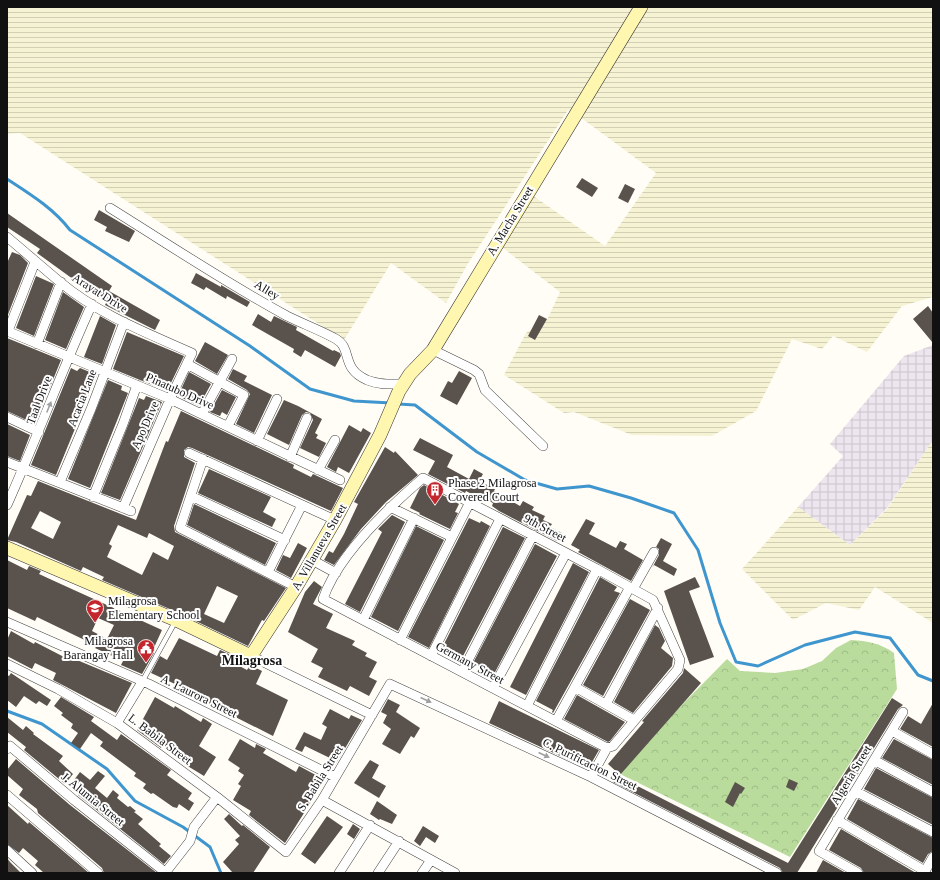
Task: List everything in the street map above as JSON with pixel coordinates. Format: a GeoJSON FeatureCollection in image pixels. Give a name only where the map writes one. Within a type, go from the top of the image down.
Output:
{"type":"FeatureCollection","features":[{"type":"Feature","properties":{"kind":"street","name":"A. Macha Street"},"geometry":{"type":"LineString","coordinates":[[380,435],[401,387],[433,350],[641,7]]}},
{"type":"Feature","properties":{"kind":"street","name":"Alley"},"geometry":{"type":"LineString","coordinates":[[110,208],[287,316],[337,340],[344,347],[348,364],[358,375],[382,384],[401,387]]}},
{"type":"Feature","properties":{"kind":"street","name":"Arayat Drive"},"geometry":{"type":"LineString","coordinates":[[7,236],[35,262],[60,282],[92,304],[124,322],[192,353]]}},
{"type":"Feature","properties":{"kind":"street"},"geometry":{"type":"LineString","coordinates":[[7,331],[35,262]]}},
{"type":"Feature","properties":{"kind":"street"},"geometry":{"type":"LineString","coordinates":[[37,344],[60,282]]}},
{"type":"Feature","properties":{"kind":"street","name":"Taal Drive"},"geometry":{"type":"LineString","coordinates":[[7,505],[39,432],[68,356],[92,304]]}},
{"type":"Feature","properties":{"kind":"street","name":"Acacia Lane"},"geometry":{"type":"LineString","coordinates":[[60,482],[124,322]]}},
{"type":"Feature","properties":{"kind":"street","name":"Pinatubo Drive"},"geometry":{"type":"LineString","coordinates":[[7,331],[170,398],[340,480]]}},
{"type":"Feature","properties":{"kind":"street"},"geometry":{"type":"LineString","coordinates":[[433,350],[474,370],[479,374],[485,390],[543,446]]}},
{"type":"Feature","properties":{"kind":"street","name":"Apo Drive"},"geometry":{"type":"LineString","coordinates":[[93,497],[127,510],[170,398],[192,353]]}},
{"type":"Feature","properties":{"kind":"street"},"geometry":{"type":"LineString","coordinates":[[202,414],[232,359]]}},
{"type":"Feature","properties":{"kind":"street"},"geometry":{"type":"LineString","coordinates":[[187,364],[244,395],[228,426]]}},
{"type":"Feature","properties":{"kind":"street"},"geometry":{"type":"LineString","coordinates":[[7,462],[60,482],[93,497],[123,424],[137,385]]}},
{"type":"Feature","properties":{"kind":"street"},"geometry":{"type":"LineString","coordinates":[[257,441],[277,399]]}},
{"type":"Feature","properties":{"kind":"street"},"geometry":{"type":"LineString","coordinates":[[7,417],[39,432]]}},
{"type":"Feature","properties":{"kind":"street"},"geometry":{"type":"LineString","coordinates":[[290,456],[307,418]]}},
{"type":"Feature","properties":{"kind":"street","name":"A. Villanueva Street"},"geometry":{"type":"LineString","coordinates":[[251,656],[312,560],[380,435]]}},
{"type":"Feature","properties":{"kind":"street"},"geometry":{"type":"LineString","coordinates":[[318,470],[335,440]]}},
{"type":"Feature","properties":{"kind":"street"},"geometry":{"type":"LineString","coordinates":[[189,454],[203,459],[335,520]]}},
{"type":"Feature","properties":{"kind":"street"},"geometry":{"type":"LineString","coordinates":[[203,459],[192,496],[180,528],[296,587]]}},
{"type":"Feature","properties":{"kind":"street","name":"9th Street"},"geometry":{"type":"LineString","coordinates":[[390,507],[423,478],[653,600],[658,608],[680,660],[678,669],[613,746],[607,748],[591,777]]}},
{"type":"Feature","properties":{"kind":"street"},"geometry":{"type":"LineString","coordinates":[[192,496],[285,540]]}},
{"type":"Feature","properties":{"kind":"street"},"geometry":{"type":"LineString","coordinates":[[400,640],[470,502]]}},
{"type":"Feature","properties":{"kind":"street"},"geometry":{"type":"LineString","coordinates":[[268,572],[302,505]]}},
{"type":"Feature","properties":{"kind":"street"},"geometry":{"type":"LineString","coordinates":[[312,560],[336,573],[363,536],[390,507],[452,537]]}},
{"type":"Feature","properties":{"kind":"street"},"geometry":{"type":"LineString","coordinates":[[363,620],[414,518]]}},
{"type":"Feature","properties":{"kind":"street"},"geometry":{"type":"LineString","coordinates":[[431,656],[500,519]]}},
{"type":"Feature","properties":{"kind":"street"},"geometry":{"type":"LineString","coordinates":[[462,672],[533,535]]}},
{"type":"Feature","properties":{"kind":"street"},"geometry":{"type":"LineString","coordinates":[[7,548],[176,620],[372,715]]}},
{"type":"Feature","properties":{"kind":"street"},"geometry":{"type":"LineString","coordinates":[[556,721],[631,588],[654,552]]}},
{"type":"Feature","properties":{"kind":"street"},"geometry":{"type":"LineString","coordinates":[[493,688],[566,553]]}},
{"type":"Feature","properties":{"kind":"street"},"geometry":{"type":"LineString","coordinates":[[527,706],[597,569]]}},
{"type":"Feature","properties":{"kind":"street","name":"Germany Street"},"geometry":{"type":"LineString","coordinates":[[336,573],[323,599],[607,748]]}},
{"type":"Feature","properties":{"kind":"street"},"geometry":{"type":"LineString","coordinates":[[606,704],[658,608]]}},
{"type":"Feature","properties":{"kind":"street","name":"A. Laurora Street"},"geometry":{"type":"LineString","coordinates":[[7,622],[142,682],[335,777]]}},
{"type":"Feature","properties":{"kind":"street","name":"L. Babila Street"},"geometry":{"type":"LineString","coordinates":[[7,664],[58,689],[117,722],[217,797],[286,852]]}},
{"type":"Feature","properties":{"kind":"street"},"geometry":{"type":"LineString","coordinates":[[117,722],[142,682]]}},
{"type":"Feature","properties":{"kind":"street","name":"S. Babila Street"},"geometry":{"type":"LineString","coordinates":[[286,852],[322,800],[390,684]]}},
{"type":"Feature","properties":{"kind":"street","name":"C. Purificacion Street"},"geometry":{"type":"LineString","coordinates":[[390,684],[591,777],[777,873]]}},
{"type":"Feature","properties":{"kind":"street"},"geometry":{"type":"LineString","coordinates":[[575,687],[634,720]]}},
{"type":"Feature","properties":{"kind":"street","name":"Algeria Street"},"geometry":{"type":"LineString","coordinates":[[858,873],[819,850],[903,712]]}},
{"type":"Feature","properties":{"kind":"street"},"geometry":{"type":"LineString","coordinates":[[892,731],[933,754]]}},
{"type":"Feature","properties":{"kind":"street","name":"J. Alumia Street"},"geometry":{"type":"LineString","coordinates":[[7,749],[10,746],[74,800],[165,873]]}},
{"type":"Feature","properties":{"kind":"street"},"geometry":{"type":"LineString","coordinates":[[874,760],[933,792]]}},
{"type":"Feature","properties":{"kind":"street"},"geometry":{"type":"LineString","coordinates":[[855,790],[933,832]]}},
{"type":"Feature","properties":{"kind":"street"},"geometry":{"type":"LineString","coordinates":[[7,795],[98,873]]}},
{"type":"Feature","properties":{"kind":"street"},"geometry":{"type":"LineString","coordinates":[[165,873],[190,841],[194,827],[217,797]]}},
{"type":"Feature","properties":{"kind":"street"},"geometry":{"type":"LineString","coordinates":[[322,800],[455,873]]}},
{"type":"Feature","properties":{"kind":"street"},"geometry":{"type":"LineString","coordinates":[[837,820],[925,872],[933,857]]}},
{"type":"Feature","properties":{"kind":"street"},"geometry":{"type":"LineString","coordinates":[[338,873],[370,825]]}},
{"type":"Feature","properties":{"kind":"street"},"geometry":{"type":"LineString","coordinates":[[378,873],[399,841]]}},
{"type":"Feature","properties":{"kind":"street"},"geometry":{"type":"LineString","coordinates":[[7,850],[32,873]]}},
{"type":"Feature","properties":{"kind":"street"},"geometry":{"type":"LineString","coordinates":[[422,873],[432,860]]}},
{"type":"Feature","properties":{"kind":"lane"},"geometry":{"type":"LineString","coordinates":[[142,682],[176,620]]}},
{"type":"Feature","properties":{"kind":"shaded area"},"geometry":{"type":"Polygon","coordinates":[[[7,7],[933,7],[933,297],[902,306],[867,352],[833,336],[822,349],[792,339],[756,411],[712,436],[632,435],[574,412],[564,413],[504,375],[526,333],[548,318],[560,292],[499,245],[532,195],[605,246],[656,173],[584,120],[568,110],[467,265],[446,303],[391,263],[344,340],[20,133],[7,134],[7,7]]]}},
{"type":"Feature","properties":{"kind":"shaded area"},"geometry":{"type":"Polygon","coordinates":[[[933,345],[933,440],[887,508],[850,545],[798,507],[843,456],[830,444],[904,356],[933,345]]]}},
{"type":"Feature","properties":{"kind":"shaded area"},"geometry":{"type":"Polygon","coordinates":[[[933,440],[933,623],[875,587],[859,610],[826,603],[793,620],[742,569],[798,507],[850,545],[887,509],[933,440]]]}},
{"type":"Feature","properties":{"kind":"green space"},"geometry":{"type":"Polygon","coordinates":[[[851,640],[874,643],[894,653],[897,689],[790,857],[616,772],[727,659],[740,671],[775,673],[803,669],[822,661],[836,648],[851,640]]]}},
{"type":"Feature","properties":{"kind":"building"},"geometry":{"type":"Polygon","coordinates":[[[582,178],[598,188],[592,197],[576,187],[582,178]]]}},
{"type":"Feature","properties":{"kind":"building"},"geometry":{"type":"Polygon","coordinates":[[[625,184],[635,189],[628,203],[618,198],[625,184]]]}},
{"type":"Feature","properties":{"kind":"building"},"geometry":{"type":"Polygon","coordinates":[[[99,210],[135,231],[129,242],[105,231],[107,227],[94,220],[99,210]]]}},
{"type":"Feature","properties":{"kind":"building"},"geometry":{"type":"Polygon","coordinates":[[[7,213],[112,286],[109,291],[160,320],[155,330],[105,305],[106,303],[37,253],[40,249],[7,227],[7,213]]]}},
{"type":"Feature","properties":{"kind":"building"},"geometry":{"type":"Polygon","coordinates":[[[12,252],[20,255],[28,263],[7,317],[7,263],[12,252]]]}},
{"type":"Feature","properties":{"kind":"building"},"geometry":{"type":"Polygon","coordinates":[[[196,273],[221,287],[221,285],[250,302],[247,307],[227,296],[226,299],[206,287],[204,290],[191,283],[196,273]]]}},
{"type":"Feature","properties":{"kind":"building"},"geometry":{"type":"Polygon","coordinates":[[[36,276],[54,284],[34,336],[16,328],[36,276]]]}},
{"type":"Feature","properties":{"kind":"building"},"geometry":{"type":"Polygon","coordinates":[[[63,292],[84,307],[66,349],[45,340],[63,292]]]}},
{"type":"Feature","properties":{"kind":"building"},"geometry":{"type":"Polygon","coordinates":[[[928,306],[933,313],[933,343],[913,319],[928,306]]]}},
{"type":"Feature","properties":{"kind":"building"},"geometry":{"type":"Polygon","coordinates":[[[258,314],[271,322],[274,316],[297,327],[296,330],[333,351],[334,350],[340,353],[341,356],[335,367],[305,350],[301,357],[293,352],[294,349],[252,325],[258,314]]]}},
{"type":"Feature","properties":{"kind":"building"},"geometry":{"type":"Polygon","coordinates":[[[539,315],[547,319],[535,340],[528,336],[539,315]]]}},
{"type":"Feature","properties":{"kind":"building"},"geometry":{"type":"Polygon","coordinates":[[[100,316],[116,325],[102,364],[84,357],[100,316]]]}},
{"type":"Feature","properties":{"kind":"building"},"geometry":{"type":"Polygon","coordinates":[[[127,332],[184,356],[167,391],[113,369],[127,332]]]}},
{"type":"Feature","properties":{"kind":"building"},"geometry":{"type":"Polygon","coordinates":[[[7,338],[61,360],[35,424],[7,411],[7,338]]]}},
{"type":"Feature","properties":{"kind":"building"},"geometry":{"type":"Polygon","coordinates":[[[205,342],[228,355],[217,374],[195,361],[205,342]]]}},
{"type":"Feature","properties":{"kind":"building"},"geometry":{"type":"Polygon","coordinates":[[[71,368],[77,371],[80,368],[97,375],[56,475],[31,465],[71,368]]]}},
{"type":"Feature","properties":{"kind":"building"},"geometry":{"type":"Polygon","coordinates":[[[233,369],[247,376],[244,381],[272,395],[254,433],[236,424],[250,394],[247,390],[228,379],[233,369]]]}},
{"type":"Feature","properties":{"kind":"building"},"geometry":{"type":"Polygon","coordinates":[[[459,371],[472,378],[457,405],[440,396],[448,381],[452,383],[459,371]]]}},
{"type":"Feature","properties":{"kind":"building"},"geometry":{"type":"Polygon","coordinates":[[[189,372],[211,384],[199,406],[178,396],[189,372]]]}},
{"type":"Feature","properties":{"kind":"building"},"geometry":{"type":"Polygon","coordinates":[[[108,380],[122,386],[121,390],[128,393],[90,488],[68,479],[108,380]]]}},
{"type":"Feature","properties":{"kind":"building"},"geometry":{"type":"Polygon","coordinates":[[[222,390],[236,397],[227,415],[222,412],[220,416],[210,412],[222,390]]]}},
{"type":"Feature","properties":{"kind":"building"},"geometry":{"type":"Polygon","coordinates":[[[146,396],[162,402],[120,500],[101,493],[139,398],[144,400],[146,396]]]}},
{"type":"Feature","properties":{"kind":"building"},"geometry":{"type":"Polygon","coordinates":[[[284,400],[298,406],[322,419],[315,433],[318,435],[316,438],[326,443],[319,457],[300,448],[313,420],[310,413],[306,412],[302,415],[289,445],[267,434],[284,400]]]}},
{"type":"Feature","properties":{"kind":"building"},"geometry":{"type":"Polygon","coordinates":[[[181,411],[294,465],[293,468],[311,477],[313,474],[343,488],[331,511],[192,448],[188,447],[184,450],[184,457],[195,463],[174,526],[175,532],[286,588],[264,621],[262,620],[248,646],[179,613],[102,580],[104,577],[83,567],[81,571],[16,542],[7,540],[27,495],[31,496],[38,481],[136,520],[166,441],[168,442],[181,411]],[[40,511],[31,528],[53,539],[61,522],[40,511]],[[118,525],[109,544],[112,546],[107,557],[142,575],[153,552],[168,560],[174,546],[149,533],[147,538],[118,525]],[[217,586],[204,614],[224,623],[238,596],[217,586]]]}},
{"type":"Feature","properties":{"kind":"building"},"geometry":{"type":"Polygon","coordinates":[[[7,424],[30,435],[20,461],[7,456],[7,424]]]}},
{"type":"Feature","properties":{"kind":"building"},"geometry":{"type":"Polygon","coordinates":[[[349,425],[361,432],[363,428],[371,433],[349,473],[338,467],[336,472],[327,467],[349,425]]]}},
{"type":"Feature","properties":{"kind":"building"},"geometry":{"type":"Polygon","coordinates":[[[420,438],[453,455],[447,467],[469,479],[474,469],[483,474],[479,481],[495,489],[494,491],[520,506],[523,501],[534,507],[532,510],[545,516],[543,520],[552,524],[550,527],[562,533],[557,541],[499,511],[492,506],[493,503],[480,496],[479,498],[466,491],[465,493],[428,474],[435,461],[413,450],[420,438]]]}},
{"type":"Feature","properties":{"kind":"building"},"geometry":{"type":"Polygon","coordinates":[[[385,447],[394,453],[395,451],[418,475],[386,502],[361,529],[334,565],[324,560],[329,551],[333,553],[344,534],[358,504],[354,502],[385,447]]]}},
{"type":"Feature","properties":{"kind":"building"},"geometry":{"type":"Polygon","coordinates":[[[209,469],[271,497],[263,512],[276,519],[272,527],[198,493],[209,469]]]}},
{"type":"Feature","properties":{"kind":"building","name":"Phase 2 Milagrosa Covered Court"},"geometry":{"type":"Polygon","coordinates":[[[424,485],[459,504],[455,512],[458,513],[450,529],[410,508],[420,488],[424,485]]]}},
{"type":"Feature","properties":{"kind":"building"},"geometry":{"type":"Polygon","coordinates":[[[194,504],[276,543],[265,565],[187,525],[194,504]]]}},
{"type":"Feature","properties":{"kind":"building"},"geometry":{"type":"Polygon","coordinates":[[[392,515],[405,522],[360,612],[345,604],[382,532],[378,529],[392,515]]]}},
{"type":"Feature","properties":{"kind":"building"},"geometry":{"type":"Polygon","coordinates":[[[469,518],[480,523],[481,521],[490,526],[429,648],[408,637],[469,518]]]}},
{"type":"Feature","properties":{"kind":"building"},"geometry":{"type":"Polygon","coordinates":[[[586,519],[595,523],[589,534],[616,548],[620,541],[627,544],[624,549],[643,560],[631,581],[578,552],[580,550],[571,545],[586,519]]]}},
{"type":"Feature","properties":{"kind":"building"},"geometry":{"type":"Polygon","coordinates":[[[416,526],[444,540],[398,631],[371,617],[416,526]]]}},
{"type":"Feature","properties":{"kind":"building"},"geometry":{"type":"Polygon","coordinates":[[[503,527],[525,538],[462,658],[442,648],[503,527]]]}},
{"type":"Feature","properties":{"kind":"building"},"geometry":{"type":"Polygon","coordinates":[[[661,538],[672,544],[663,561],[677,569],[674,576],[654,565],[652,568],[659,555],[659,549],[656,547],[661,538]]]}},
{"type":"Feature","properties":{"kind":"building"},"geometry":{"type":"Polygon","coordinates":[[[298,543],[307,548],[291,578],[276,570],[283,555],[290,558],[298,543]]]}},
{"type":"Feature","properties":{"kind":"building"},"geometry":{"type":"Polygon","coordinates":[[[535,544],[557,556],[494,674],[473,663],[535,544]]]}},
{"type":"Feature","properties":{"kind":"building","name":"Milagrosa Elementary School"},"geometry":{"type":"Polygon","coordinates":[[[7,560],[27,570],[29,566],[41,571],[39,574],[162,630],[152,652],[154,653],[142,674],[121,665],[123,661],[95,648],[97,646],[37,617],[35,621],[7,608],[7,560]],[[98,618],[92,631],[107,639],[114,625],[98,618]]]}},
{"type":"Feature","properties":{"kind":"building"},"geometry":{"type":"Polygon","coordinates":[[[573,563],[589,572],[526,695],[510,687],[573,563]]]}},
{"type":"Feature","properties":{"kind":"building"},"geometry":{"type":"Polygon","coordinates":[[[600,577],[617,587],[614,591],[620,593],[553,713],[553,710],[536,701],[600,577]]]}},
{"type":"Feature","properties":{"kind":"building"},"geometry":{"type":"Polygon","coordinates":[[[695,577],[700,587],[689,591],[714,657],[690,665],[664,591],[695,577]]]}},
{"type":"Feature","properties":{"kind":"building"},"geometry":{"type":"Polygon","coordinates":[[[314,581],[322,587],[313,604],[333,614],[326,628],[355,641],[352,645],[367,653],[365,656],[377,662],[369,677],[377,681],[369,696],[350,686],[347,691],[318,677],[323,668],[311,662],[318,649],[288,632],[305,592],[314,581]]]}},
{"type":"Feature","properties":{"kind":"building"},"geometry":{"type":"Polygon","coordinates":[[[630,599],[650,610],[603,696],[583,685],[630,599]]]}},
{"type":"Feature","properties":{"kind":"building"},"geometry":{"type":"Polygon","coordinates":[[[655,625],[659,628],[665,641],[661,648],[673,658],[672,666],[633,713],[614,702],[655,625]]]}},
{"type":"Feature","properties":{"kind":"building"},"geometry":{"type":"Polygon","coordinates":[[[11,631],[34,644],[35,642],[64,657],[65,655],[132,683],[116,713],[53,680],[56,673],[35,663],[32,669],[7,656],[7,640],[11,631]]]}},
{"type":"Feature","properties":{"kind":"building"},"geometry":{"type":"Polygon","coordinates":[[[179,638],[217,656],[220,650],[231,655],[228,660],[247,670],[250,665],[262,671],[256,684],[288,700],[273,736],[198,698],[199,695],[151,673],[160,656],[167,660],[179,638]]]}},
{"type":"Feature","properties":{"kind":"building"},"geometry":{"type":"Polygon","coordinates":[[[684,668],[701,683],[620,775],[608,764],[683,673],[684,668]]]}},
{"type":"Feature","properties":{"kind":"building"},"geometry":{"type":"Polygon","coordinates":[[[11,673],[51,700],[47,706],[39,701],[36,704],[24,696],[16,707],[7,700],[7,675],[9,676],[11,673]]]}},
{"type":"Feature","properties":{"kind":"building"},"geometry":{"type":"Polygon","coordinates":[[[577,695],[625,722],[610,741],[608,742],[564,719],[577,695]]]}},
{"type":"Feature","properties":{"kind":"building"},"geometry":{"type":"Polygon","coordinates":[[[61,697],[94,717],[91,721],[117,740],[121,734],[171,770],[167,775],[192,793],[188,799],[194,803],[189,811],[179,804],[177,808],[173,807],[143,788],[146,784],[134,776],[136,773],[100,746],[103,742],[91,733],[80,749],[71,743],[78,733],[71,728],[73,724],[61,715],[63,713],[54,706],[61,697]]]}},
{"type":"Feature","properties":{"kind":"building"},"geometry":{"type":"Polygon","coordinates":[[[155,697],[174,708],[175,706],[201,722],[203,718],[212,724],[199,746],[216,757],[204,776],[181,762],[183,758],[163,745],[161,748],[137,730],[155,697]]]}},
{"type":"Feature","properties":{"kind":"building"},"geometry":{"type":"Polygon","coordinates":[[[892,698],[903,705],[898,709],[797,873],[783,873],[780,868],[613,782],[616,775],[788,863],[892,698]]]}},
{"type":"Feature","properties":{"kind":"building"},"geometry":{"type":"Polygon","coordinates":[[[388,699],[400,705],[396,712],[420,728],[414,738],[411,736],[400,754],[382,744],[391,729],[383,723],[387,715],[381,712],[388,699]]]}},
{"type":"Feature","properties":{"kind":"building"},"geometry":{"type":"Polygon","coordinates":[[[499,701],[599,750],[588,769],[489,723],[499,701]]]}},
{"type":"Feature","properties":{"kind":"building"},"geometry":{"type":"Polygon","coordinates":[[[933,703],[933,747],[900,729],[908,716],[921,724],[933,703]]]}},
{"type":"Feature","properties":{"kind":"building"},"geometry":{"type":"Polygon","coordinates":[[[330,709],[349,719],[351,715],[362,720],[335,765],[330,762],[332,759],[305,746],[302,752],[295,749],[304,732],[321,740],[327,727],[322,724],[330,709]]]}},
{"type":"Feature","properties":{"kind":"building"},"geometry":{"type":"Polygon","coordinates":[[[7,717],[23,730],[26,726],[34,733],[33,734],[63,756],[59,761],[73,774],[65,784],[24,750],[26,747],[7,732],[7,717]]]}},
{"type":"Feature","properties":{"kind":"building"},"geometry":{"type":"Polygon","coordinates":[[[240,739],[255,748],[256,744],[266,749],[263,753],[296,772],[299,766],[325,780],[285,843],[249,815],[251,811],[233,800],[241,786],[238,784],[244,775],[238,771],[240,768],[228,760],[240,739]]]}},
{"type":"Feature","properties":{"kind":"building"},"geometry":{"type":"Polygon","coordinates":[[[894,739],[933,760],[933,785],[882,758],[894,739]]]}},
{"type":"Feature","properties":{"kind":"building"},"geometry":{"type":"Polygon","coordinates":[[[16,759],[70,805],[157,873],[104,873],[102,868],[38,813],[37,809],[19,795],[23,789],[7,775],[7,770],[16,759]]]}},
{"type":"Feature","properties":{"kind":"building"},"geometry":{"type":"Polygon","coordinates":[[[370,760],[379,765],[372,778],[386,786],[379,798],[354,783],[370,760]]]}},
{"type":"Feature","properties":{"kind":"building"},"geometry":{"type":"Polygon","coordinates":[[[876,768],[933,798],[933,825],[864,789],[876,768]]]}},
{"type":"Feature","properties":{"kind":"building"},"geometry":{"type":"Polygon","coordinates":[[[98,771],[105,776],[95,788],[107,798],[113,790],[119,795],[117,798],[128,807],[130,806],[136,811],[134,812],[143,819],[138,824],[161,844],[159,846],[171,856],[164,864],[78,795],[84,788],[74,780],[80,772],[90,780],[98,771]]]}},
{"type":"Feature","properties":{"kind":"building"},"geometry":{"type":"Polygon","coordinates":[[[789,779],[798,783],[794,791],[786,787],[789,779]]]}},
{"type":"Feature","properties":{"kind":"building"},"geometry":{"type":"Polygon","coordinates":[[[735,782],[745,788],[741,794],[740,793],[733,807],[725,802],[735,782]]]}},
{"type":"Feature","properties":{"kind":"building"},"geometry":{"type":"Polygon","coordinates":[[[858,799],[933,838],[933,851],[928,854],[923,863],[847,819],[858,799]]]}},
{"type":"Feature","properties":{"kind":"building"},"geometry":{"type":"Polygon","coordinates":[[[377,801],[397,815],[392,824],[380,819],[379,820],[370,814],[377,801]]]}},
{"type":"Feature","properties":{"kind":"building"},"geometry":{"type":"Polygon","coordinates":[[[7,805],[28,824],[29,822],[89,873],[44,873],[35,865],[38,861],[23,848],[19,853],[7,844],[7,805]]]}},
{"type":"Feature","properties":{"kind":"building"},"geometry":{"type":"Polygon","coordinates":[[[229,814],[270,847],[253,873],[233,873],[223,862],[239,844],[235,840],[240,836],[224,819],[229,814]]]}},
{"type":"Feature","properties":{"kind":"building"},"geometry":{"type":"Polygon","coordinates":[[[327,816],[343,827],[315,864],[301,854],[327,816]]]}},
{"type":"Feature","properties":{"kind":"building"},"geometry":{"type":"Polygon","coordinates":[[[353,824],[360,829],[354,839],[347,834],[353,824]]]}},
{"type":"Feature","properties":{"kind":"building"},"geometry":{"type":"Polygon","coordinates":[[[423,826],[439,836],[435,843],[426,837],[420,846],[414,841],[423,826]]]}},
{"type":"Feature","properties":{"kind":"building"},"geometry":{"type":"Polygon","coordinates":[[[841,829],[916,873],[864,873],[861,868],[829,850],[841,829]]]}},
{"type":"Feature","properties":{"kind":"building"},"geometry":{"type":"Polygon","coordinates":[[[7,858],[21,873],[9,873],[7,871],[7,858]]]}},
{"type":"Feature","properties":{"kind":"building"},"geometry":{"type":"Polygon","coordinates":[[[823,860],[846,873],[816,873],[823,860]]]}},
{"type":"Feature","properties":{"kind":"waterway"},"geometry":{"type":"LineString","coordinates":[[7,179],[49,208],[70,230],[250,346],[310,389],[354,401],[391,403]]}},
{"type":"Feature","properties":{"kind":"waterway"},"geometry":{"type":"LineString","coordinates":[[398,404],[415,405],[477,452],[525,480],[557,489],[589,486],[631,498],[674,513],[698,550],[720,623],[736,662],[758,666],[805,645],[855,632],[890,638],[918,675],[933,681]]}},
{"type":"Feature","properties":{"kind":"waterway"},"geometry":{"type":"LineString","coordinates":[[7,711],[42,724],[107,769],[135,801],[183,827],[210,847],[221,873]]}},
{"type":"Feature","properties":{"kind":"place","name":"Phase 2 Milagrosa Covered Court"},"geometry":{"type":"Point","coordinates":[435,505]}},
{"type":"Feature","properties":{"kind":"place","name":"Milagrosa Elementary School"},"geometry":{"type":"Point","coordinates":[95,623]}},
{"type":"Feature","properties":{"kind":"place","name":"Milagrosa Barangay Hall"},"geometry":{"type":"Point","coordinates":[146,663]}},
{"type":"Feature","properties":{"kind":"district","name":"Milagrosa"},"geometry":{"type":"Point","coordinates":[252,660]}}]}
